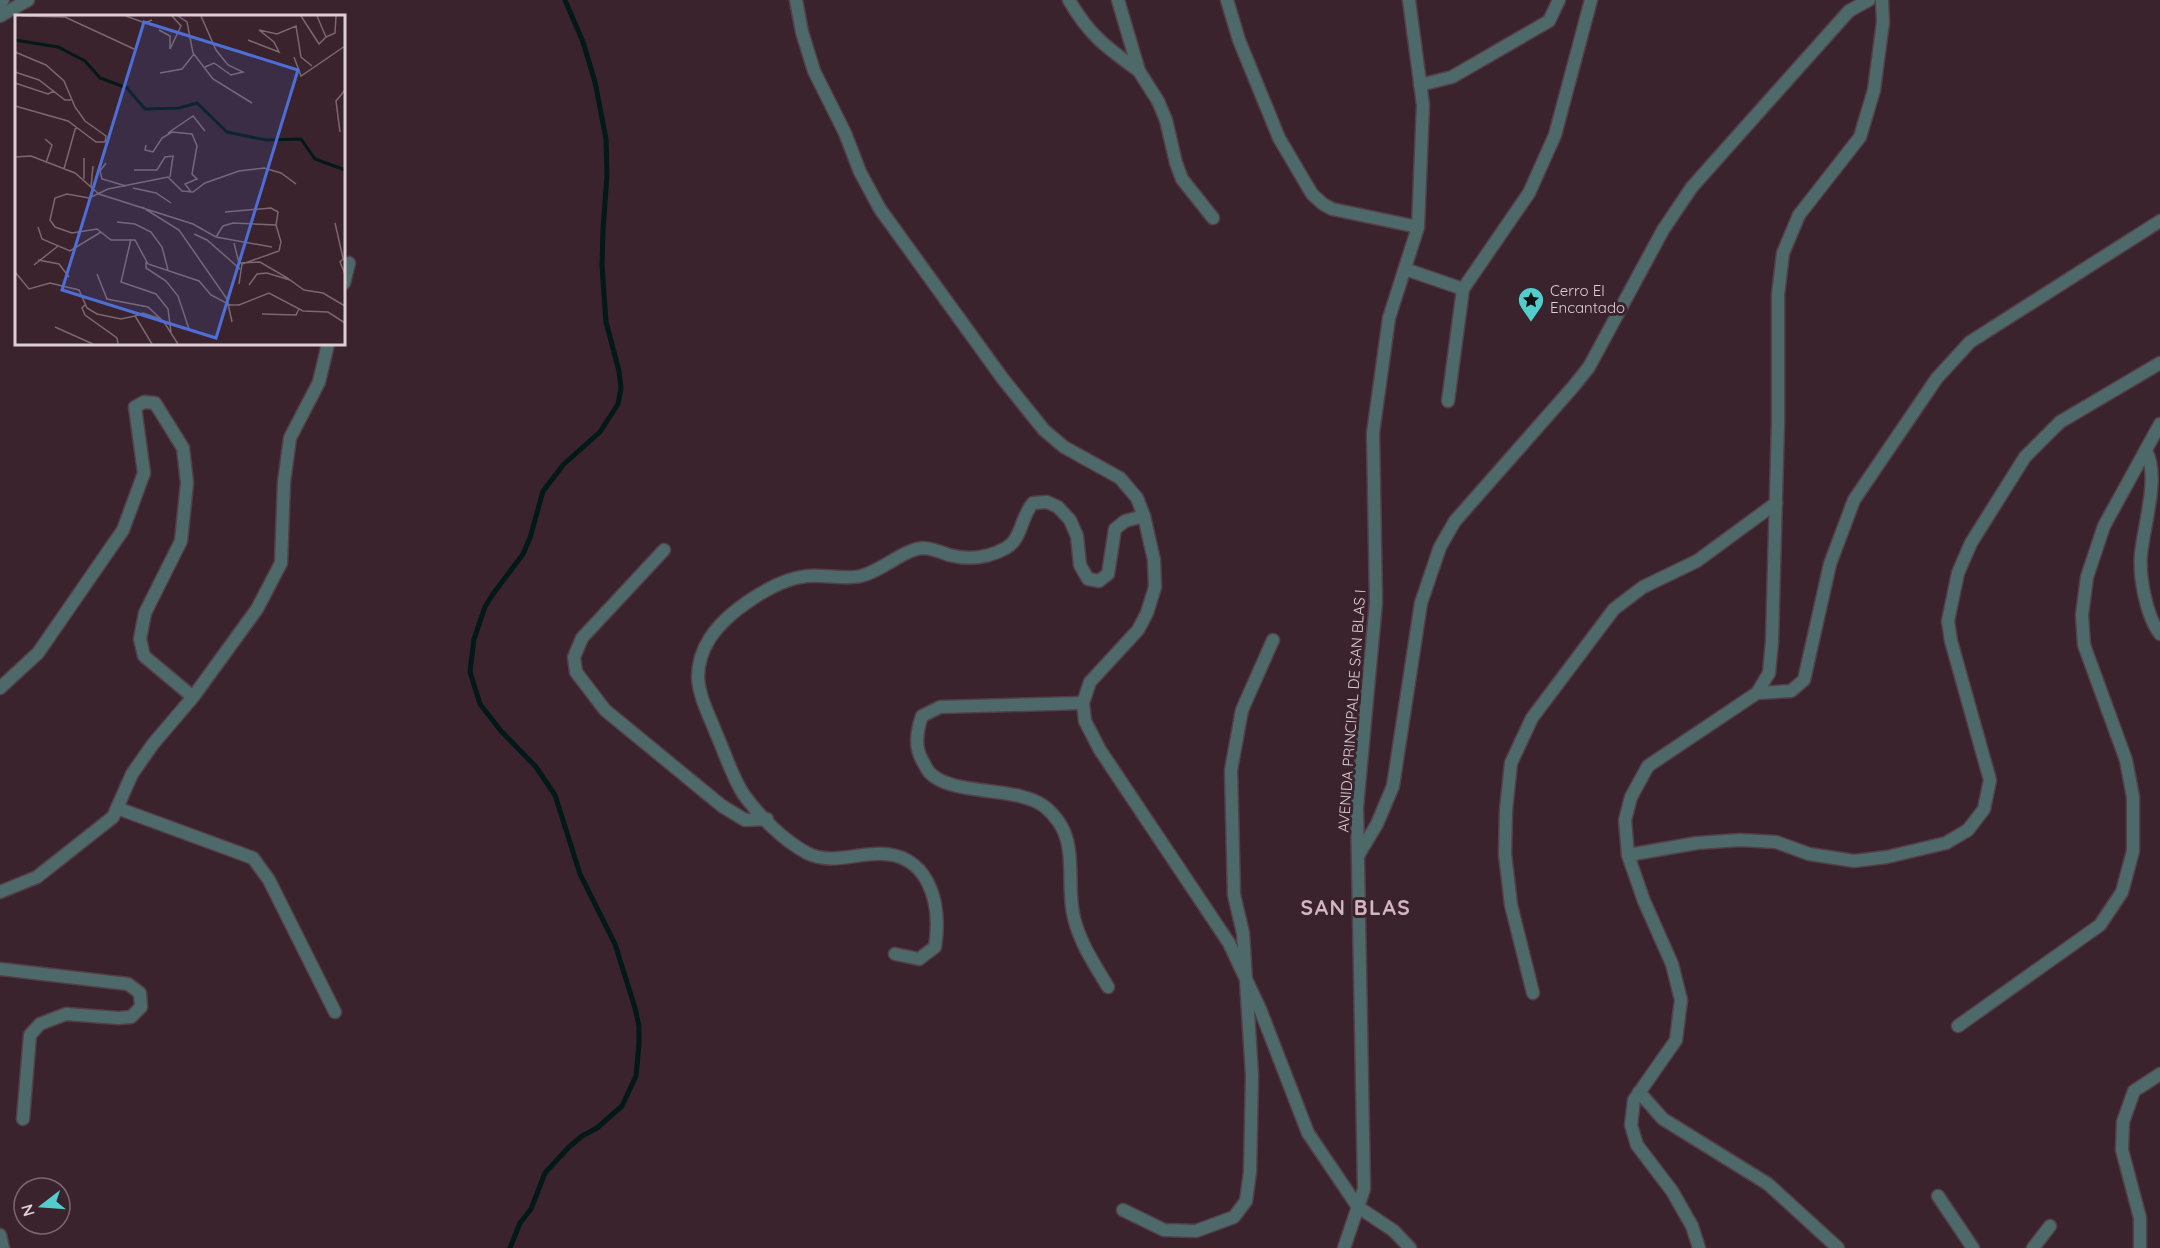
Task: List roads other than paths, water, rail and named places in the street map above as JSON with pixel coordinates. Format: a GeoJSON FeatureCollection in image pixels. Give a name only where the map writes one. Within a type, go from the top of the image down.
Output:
{"type":"FeatureCollection","features":[{"type":"Feature","properties":{"kind":"street"},"geometry":{"type":"LineString","coordinates":[[0,4],[3,0]]}},
{"type":"Feature","properties":{"kind":"street"},"geometry":{"type":"LineString","coordinates":[[0,16],[28,0]]}},
{"type":"Feature","properties":{"kind":"street"},"geometry":{"type":"LineString","coordinates":[[796,0],[802,32],[814,71],[880,209],[1044,430],[1064,447],[1120,478],[1137,498],[1144,516],[1154,560],[1155,587],[1148,613],[1138,630],[1090,682],[1083,702],[1085,721],[1100,750],[1228,943],[1269,1029],[1308,1133],[1358,1207],[1394,1231],[1410,1248]]}},
{"type":"Feature","properties":{"kind":"street"},"geometry":{"type":"LineString","coordinates":[[1069,0],[1079,18],[1096,39],[1139,71]]}},
{"type":"Feature","properties":{"kind":"street"},"geometry":{"type":"LineString","coordinates":[[1118,0],[1139,71],[1158,101],[1166,120],[1182,178],[1213,218]]}},
{"type":"Feature","properties":{"kind":"street"},"geometry":{"type":"LineString","coordinates":[[1227,0],[1239,40],[1279,138],[1312,194],[1332,209],[1418,227]]}},
{"type":"Feature","properties":{"kind":"street","name":"AVENIDA PRINCIPAL DE SAN BLAS I"},"geometry":{"type":"LineString","coordinates":[[1344,1248],[1364,1189],[1357,807],[1376,602],[1373,433],[1389,318],[1418,227],[1423,105],[1408,0]]}},
{"type":"Feature","properties":{"kind":"street"},"geometry":{"type":"LineString","coordinates":[[1420,85],[1452,77],[1549,21],[1559,0]]}},
{"type":"Feature","properties":{"kind":"street"},"geometry":{"type":"LineString","coordinates":[[1448,400],[1463,289],[1529,193],[1555,135],[1591,0]]}},
{"type":"Feature","properties":{"kind":"street"},"geometry":{"type":"LineString","coordinates":[[1358,855],[1377,824],[1393,786],[1421,603],[1440,547],[1455,521],[1574,387],[1589,367],[1663,230],[1692,187],[1849,11],[1869,0]]}},
{"type":"Feature","properties":{"kind":"street"},"geometry":{"type":"LineString","coordinates":[[1699,1248],[1692,1226],[1672,1191],[1637,1144],[1631,1125],[1634,1100],[1676,1040],[1681,1000],[1672,964],[1644,901],[1628,855],[1625,820],[1631,797],[1648,766],[1757,693],[1769,673],[1776,503],[1778,295],[1783,253],[1799,215],[1860,137],[1874,90],[1883,22],[1882,0]]}},
{"type":"Feature","properties":{"kind":"street"},"geometry":{"type":"LineString","coordinates":[[1757,693],[1791,691],[1804,680],[1830,564],[1854,500],[1937,378],[1970,342],[2160,221]]}},
{"type":"Feature","properties":{"kind":"street"},"geometry":{"type":"LineString","coordinates":[[345,280],[349,263]]}},
{"type":"Feature","properties":{"kind":"street"},"geometry":{"type":"LineString","coordinates":[[1405,269],[1463,289]]}},
{"type":"Feature","properties":{"kind":"street"},"geometry":{"type":"LineString","coordinates":[[0,892],[36,877],[113,817],[132,774],[153,744],[193,697],[257,609],[281,563],[284,482],[290,438],[318,382],[328,345]]}},
{"type":"Feature","properties":{"kind":"street"},"geometry":{"type":"LineString","coordinates":[[1628,855],[1697,843],[1740,840],[1776,842],[1809,854],[1854,861],[1887,857],[1946,843],[1968,830],[1984,808],[1989,780],[1950,641],[1948,621],[1958,573],[1971,543],[2025,457],[2060,422],[2160,363]]}},
{"type":"Feature","properties":{"kind":"street"},"geometry":{"type":"LineString","coordinates":[[0,688],[38,652],[123,530],[144,472],[135,407],[144,402],[155,404],[183,448],[187,483],[181,541],[145,613],[140,639],[144,656],[193,697]]}},
{"type":"Feature","properties":{"kind":"street"},"geometry":{"type":"LineString","coordinates":[[1958,1026],[2100,925],[2122,892],[2133,851],[2133,798],[2126,760],[2084,645],[2082,615],[2087,577],[2104,526],[2160,424]]}},
{"type":"Feature","properties":{"kind":"street"},"geometry":{"type":"LineString","coordinates":[[2146,452],[2153,460],[2155,479],[2141,556],[2145,598],[2155,627],[2160,633]]}},
{"type":"Feature","properties":{"kind":"street"},"geometry":{"type":"LineString","coordinates":[[895,954],[919,959],[935,947],[938,932],[932,886],[918,868],[897,856],[876,854],[824,859],[808,853],[781,835],[744,794],[733,774],[702,699],[698,676],[702,653],[710,638],[732,615],[773,586],[789,580],[806,576],[858,577],[885,567],[914,550],[924,548],[968,559],[991,554],[1008,547],[1016,538],[1026,511],[1033,503],[1047,502],[1058,507],[1070,520],[1077,537],[1080,565],[1088,579],[1099,581],[1108,574],[1116,529],[1125,521],[1144,516]]}},
{"type":"Feature","properties":{"kind":"street"},"geometry":{"type":"LineString","coordinates":[[1533,993],[1511,905],[1505,854],[1506,810],[1511,763],[1532,718],[1614,609],[1643,587],[1697,561],[1776,503]]}},
{"type":"Feature","properties":{"kind":"street"},"geometry":{"type":"LineString","coordinates":[[664,550],[582,638],[574,657],[576,672],[605,710],[722,806],[745,820],[767,819]]}},
{"type":"Feature","properties":{"kind":"street"},"geometry":{"type":"LineString","coordinates":[[1123,1210],[1164,1230],[1196,1231],[1233,1217],[1246,1201],[1250,1172],[1252,1075],[1243,933],[1234,895],[1231,770],[1242,710],[1273,640]]}},
{"type":"Feature","properties":{"kind":"street"},"geometry":{"type":"LineString","coordinates":[[1083,702],[940,708],[922,716],[917,732],[919,754],[929,772],[945,783],[1027,798],[1045,806],[1057,820],[1070,845],[1073,915],[1079,937],[1108,987]]}},
{"type":"Feature","properties":{"kind":"street"},"geometry":{"type":"LineString","coordinates":[[117,808],[253,858],[269,880],[335,1012]]}},
{"type":"Feature","properties":{"kind":"street"},"geometry":{"type":"LineString","coordinates":[[0,969],[128,984],[140,993],[141,1007],[131,1017],[66,1014],[40,1024],[30,1035],[23,1119]]}},
{"type":"Feature","properties":{"kind":"street"},"geometry":{"type":"LineString","coordinates":[[2140,1248],[2140,1218],[2122,1150],[2123,1122],[2134,1091],[2160,1074]]}},
{"type":"Feature","properties":{"kind":"street"},"geometry":{"type":"LineString","coordinates":[[1639,1092],[1663,1119],[1768,1184],[1838,1248]]}},
{"type":"Feature","properties":{"kind":"street"},"geometry":{"type":"LineString","coordinates":[[1938,1196],[1973,1248]]}},
{"type":"Feature","properties":{"kind":"street"},"geometry":{"type":"LineString","coordinates":[[2033,1248],[2050,1226]]}},
{"type":"Feature","properties":{"kind":"street"},"geometry":{"type":"LineString","coordinates":[[0,1235],[3,1248]]}},
{"type":"Feature","properties":{"kind":"waterway"},"geometry":{"type":"LineString","coordinates":[[510,1248],[520,1223],[531,1209],[545,1173],[569,1147],[582,1136],[597,1128],[622,1106],[636,1076],[639,1044],[639,1026],[635,1008],[615,944],[580,874],[555,795],[536,767],[501,731],[480,704],[470,672],[474,639],[485,607],[523,554],[530,538],[543,491],[564,464],[600,432],[618,404],[621,388],[619,371],[606,322],[602,266],[607,175],[606,139],[595,82],[583,42],[565,0]]}},
{"type":"Feature","properties":{"kind":"place","name":"Cerro El Encantado"},"geometry":{"type":"Point","coordinates":[1531,323]}},
{"type":"Feature","properties":{"kind":"district","name":"SAN BLAS"},"geometry":{"type":"Point","coordinates":[1356,908]}}]}
